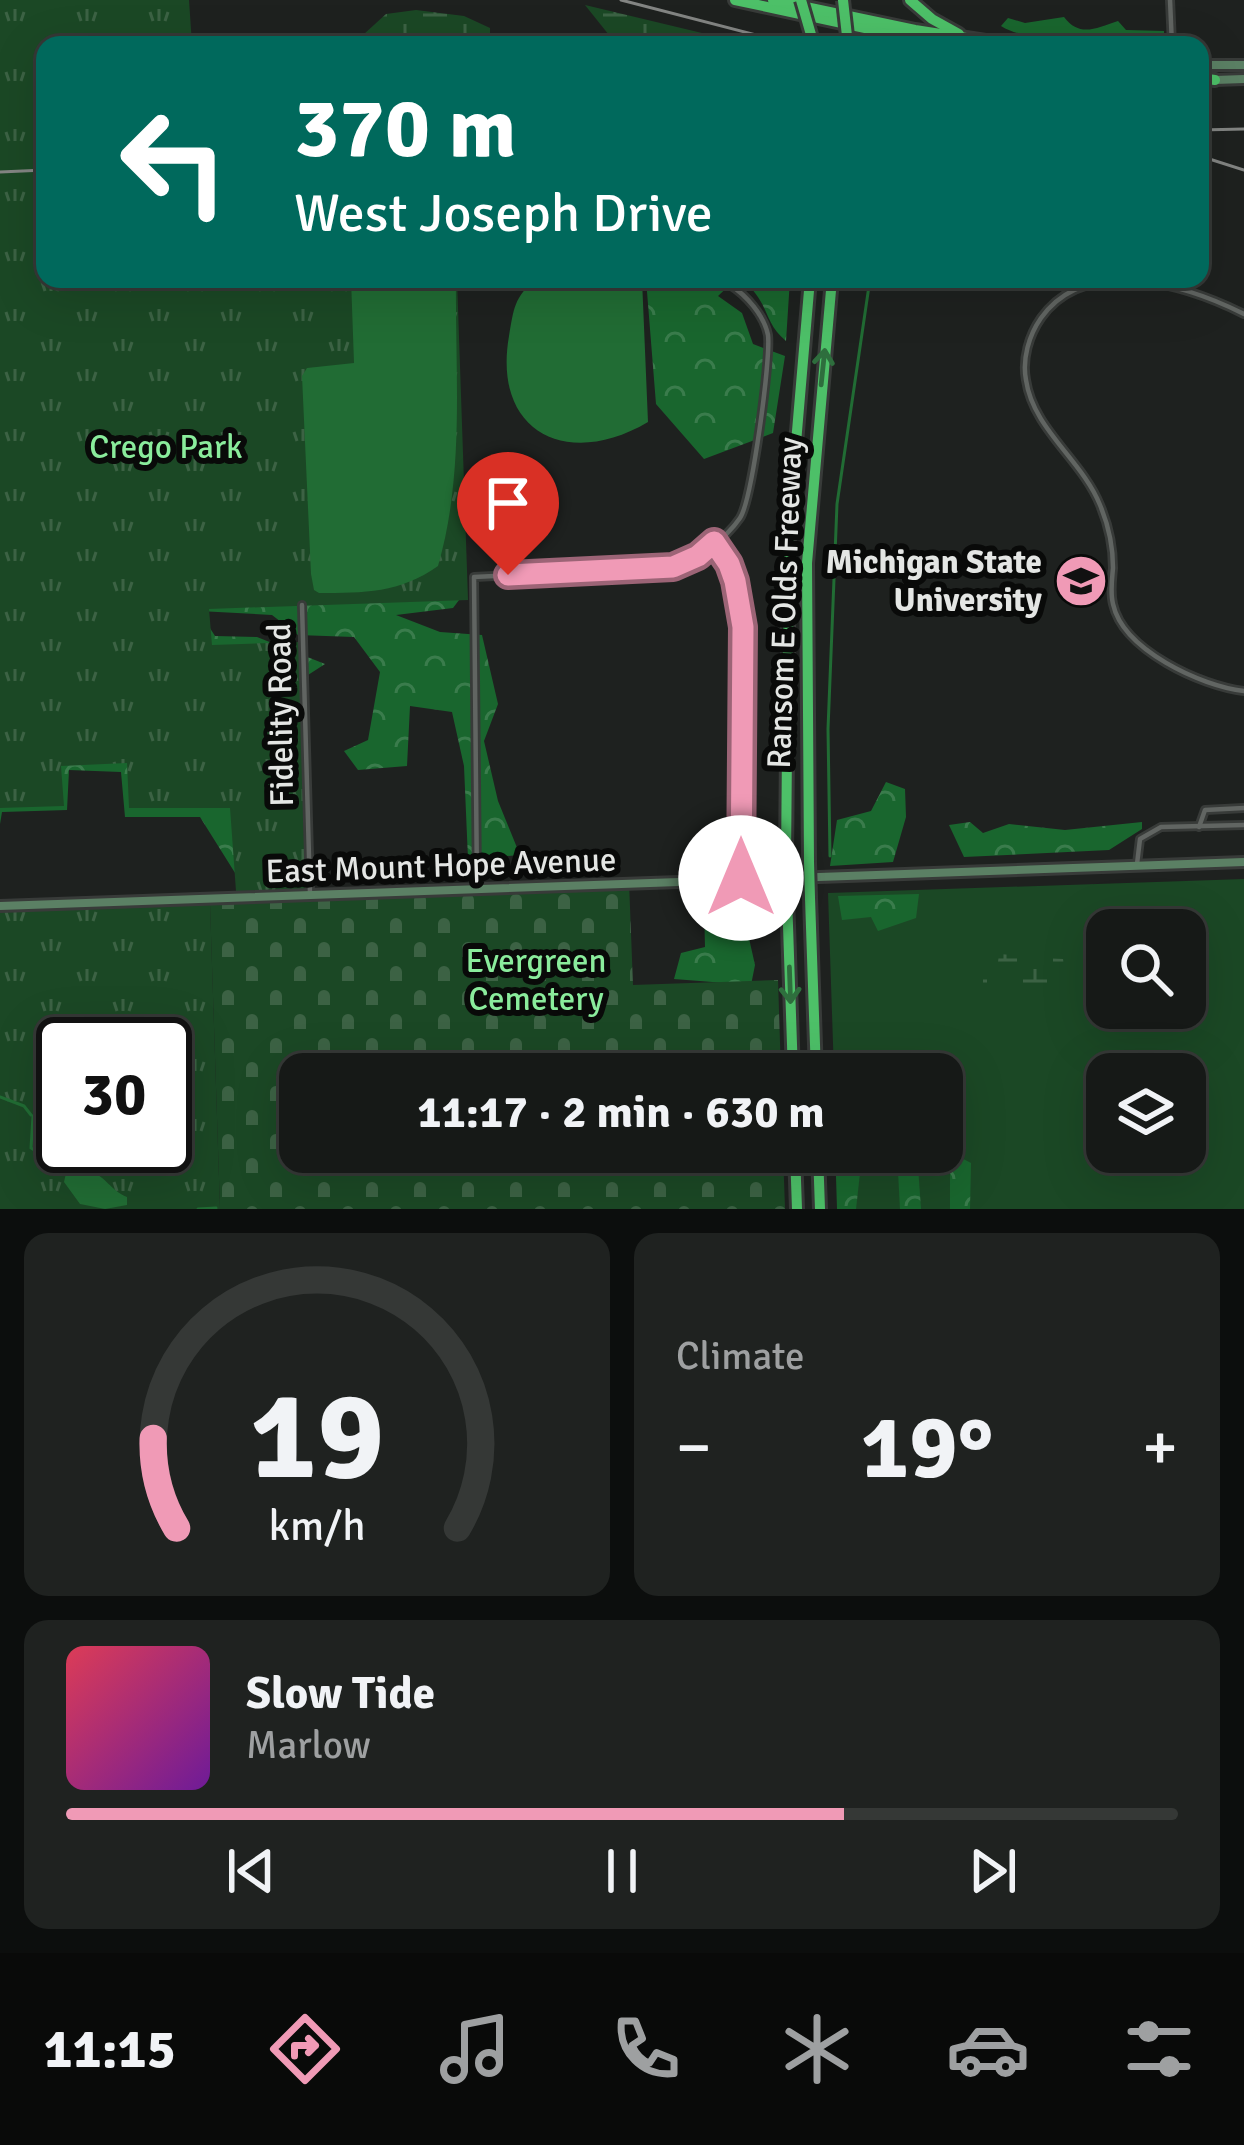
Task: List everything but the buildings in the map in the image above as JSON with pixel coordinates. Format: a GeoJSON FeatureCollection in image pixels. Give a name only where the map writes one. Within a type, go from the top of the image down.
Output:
{"type":"FeatureCollection","features":[{"type":"Feature","properties":{"kind":"highway"},"geometry":{"type":"LineString","coordinates":[[735,0],[924,36]]}},
{"type":"Feature","properties":{"kind":"highway"},"geometry":{"type":"LineString","coordinates":[[773,0],[928,36]]}},
{"type":"Feature","properties":{"kind":"highway"},"geometry":{"type":"LineString","coordinates":[[801,0],[811,36]]}},
{"type":"Feature","properties":{"kind":"highway"},"geometry":{"type":"LineString","coordinates":[[827,0],[862,20]]}},
{"type":"Feature","properties":{"kind":"highway"},"geometry":{"type":"LineString","coordinates":[[843,0],[847,36]]}},
{"type":"Feature","properties":{"kind":"highway"},"geometry":{"type":"LineString","coordinates":[[910,0],[925,15],[964,36]]}},
{"type":"Feature","properties":{"kind":"highway"},"geometry":{"type":"LineString","coordinates":[[1209,80],[1215,80]]}},
{"type":"Feature","properties":{"kind":"highway","name":"Ransom E Olds Freeway"},"geometry":{"type":"LineString","coordinates":[[792,1053],[786,861],[787,564],[809,288]]}},
{"type":"Feature","properties":{"kind":"highway","name":"Ransom E Olds Freeway"},"geometry":{"type":"LineString","coordinates":[[815,1053],[807,563],[833,288]]}},
{"type":"Feature","properties":{"kind":"highway"},"geometry":{"type":"LineString","coordinates":[[796,1173],[797,1209]]}},
{"type":"Feature","properties":{"kind":"highway"},"geometry":{"type":"LineString","coordinates":[[819,1173],[820,1209]]}},
{"type":"Feature","properties":{"kind":"street"},"geometry":{"type":"LineString","coordinates":[[1170,0],[1172,36]]}},
{"type":"Feature","properties":{"kind":"street"},"geometry":{"type":"LineString","coordinates":[[1209,65],[1244,65]]}},
{"type":"Feature","properties":{"kind":"street"},"geometry":{"type":"LineString","coordinates":[[1215,80],[1244,79]]}},
{"type":"Feature","properties":{"kind":"street"},"geometry":{"type":"LineString","coordinates":[[477,887],[474,577],[673,567],[698,556],[741,517],[751,488],[768,334],[758,314],[734,288]]}},
{"type":"Feature","properties":{"kind":"street"},"geometry":{"type":"LineString","coordinates":[[1080,288],[1060,298],[1041,317],[1025,366],[1032,403],[1100,505],[1112,549],[1112,602],[1127,634],[1194,677],[1244,691]]}},
{"type":"Feature","properties":{"kind":"street"},"geometry":{"type":"LineString","coordinates":[[1161,288],[1244,314]]}},
{"type":"Feature","properties":{"kind":"street"},"geometry":{"type":"LineString","coordinates":[[714,542],[735,581],[743,627],[741,878]]}},
{"type":"Feature","properties":{"kind":"street","name":"Fidelity Road"},"geometry":{"type":"LineString","coordinates":[[302,605],[310,896]]}},
{"type":"Feature","properties":{"kind":"street"},"geometry":{"type":"LineString","coordinates":[[1199,827],[1205,810],[1244,808]]}},
{"type":"Feature","properties":{"kind":"street"},"geometry":{"type":"LineString","coordinates":[[1137,866],[1140,839],[1161,827],[1244,825]]}},
{"type":"Feature","properties":{"kind":"street","name":"East Mount Hope Avenue"},"geometry":{"type":"LineString","coordinates":[[0,905],[1244,862]]}},
{"type":"Feature","properties":{"kind":"green space","name":"Crego Park"},"geometry":{"type":"Polygon","coordinates":[[[0,0],[189,0],[191,36],[36,36],[36,288],[457,288],[468,600],[209,609],[212,645],[300,642],[305,890],[236,891],[230,808],[129,808],[127,763],[61,766],[64,806],[0,808],[0,0]]]}},
{"type":"Feature","properties":{"kind":"green space"},"geometry":{"type":"Polygon","coordinates":[[[585,5],[714,36],[610,36],[585,5]]]}},
{"type":"Feature","properties":{"kind":"green space"},"geometry":{"type":"Polygon","coordinates":[[[416,10],[464,16],[490,28],[490,36],[362,36],[386,14],[416,10]]]}},
{"type":"Feature","properties":{"kind":"green space"},"geometry":{"type":"Polygon","coordinates":[[[1064,17],[1082,29],[1118,21],[1126,30],[1164,31],[1164,36],[1035,36],[1001,26],[1008,18],[1025,23],[1064,17]]]}},
{"type":"Feature","properties":{"kind":"green space"},"geometry":{"type":"Polygon","coordinates":[[[647,288],[726,288],[718,296],[742,313],[753,344],[785,356],[773,433],[704,459],[656,404],[647,288]]]}},
{"type":"Feature","properties":{"kind":"green space"},"geometry":{"type":"Polygon","coordinates":[[[749,288],[789,288],[786,341],[773,326],[749,288]]]}},
{"type":"Feature","properties":{"kind":"green space"},"geometry":{"type":"Polygon","coordinates":[[[462,596],[453,608],[396,615],[440,632],[482,635],[498,704],[484,741],[498,801],[520,855],[468,859],[464,766],[452,712],[410,706],[407,766],[358,770],[344,751],[368,740],[380,672],[354,637],[298,635],[272,615],[199,611],[215,636],[257,637],[325,664],[291,686],[242,884],[200,817],[125,817],[121,772],[69,770],[67,810],[2,812],[0,824],[0,604],[462,596]]]}},
{"type":"Feature","properties":{"kind":"green space"},"geometry":{"type":"Polygon","coordinates":[[[886,782],[905,789],[906,817],[893,862],[830,866],[837,820],[871,811],[886,782]]]}},
{"type":"Feature","properties":{"kind":"green space"},"geometry":{"type":"Polygon","coordinates":[[[970,822],[983,833],[1009,824],[1065,830],[1142,822],[1142,829],[1109,850],[964,857],[949,825],[970,822]]]}},
{"type":"Feature","properties":{"kind":"green space"},"geometry":{"type":"Polygon","coordinates":[[[1244,879],[1244,1209],[839,1209],[838,1173],[963,1173],[963,1053],[833,1053],[828,893],[1244,879]]]}},
{"type":"Feature","properties":{"kind":"green space","name":"Evergreen Cemetery"},"geometry":{"type":"Polygon","coordinates":[[[629,882],[633,985],[778,980],[780,1053],[279,1053],[279,1173],[784,1173],[785,1209],[220,1209],[210,904],[629,882]]]}},
{"type":"Feature","properties":{"kind":"green space"},"geometry":{"type":"Polygon","coordinates":[[[756,894],[764,905],[744,916],[755,965],[751,985],[674,979],[681,953],[705,947],[704,905],[756,894]]]}},
{"type":"Feature","properties":{"kind":"green space"},"geometry":{"type":"Polygon","coordinates":[[[919,894],[916,918],[878,931],[871,917],[842,920],[838,896],[919,894]]]}},
{"type":"Feature","properties":{"kind":"green space"},"geometry":{"type":"Polygon","coordinates":[[[210,904],[220,1209],[0,1209],[0,906],[210,904]]]}},
{"type":"Feature","properties":{"kind":"green space"},"geometry":{"type":"Polygon","coordinates":[[[999,954],[1063,959],[1065,975],[1060,983],[983,992],[983,978],[997,970],[999,954]]]}},
{"type":"Feature","properties":{"kind":"green space"},"geometry":{"type":"Polygon","coordinates":[[[963,1159],[971,1163],[970,1209],[950,1209],[950,1173],[963,1173],[963,1159]]]}},
{"type":"Feature","properties":{"kind":"green space"},"geometry":{"type":"Polygon","coordinates":[[[860,1173],[856,1209],[837,1209],[836,1176],[860,1173]]]}},
{"type":"Feature","properties":{"kind":"green space"},"geometry":{"type":"Polygon","coordinates":[[[898,1173],[918,1173],[921,1209],[900,1209],[898,1173]]]}},
{"type":"Feature","properties":{"kind":"shaded area"},"geometry":{"type":"Polygon","coordinates":[[[351,288],[456,288],[457,424],[452,495],[438,566],[396,586],[319,593],[311,574],[302,376],[307,368],[354,363],[351,288]]]}},
{"type":"Feature","properties":{"kind":"shaded area"},"geometry":{"type":"Polygon","coordinates":[[[527,288],[642,288],[648,422],[619,436],[591,442],[565,441],[542,433],[525,419],[512,397],[507,370],[509,336],[527,288]]]}},
{"type":"Feature","properties":{"kind":"shaded area"},"geometry":{"type":"Polygon","coordinates":[[[66,1173],[93,1173],[127,1197],[127,1205],[105,1209],[80,1204],[64,1182],[66,1173]]]}},
{"type":"Feature","properties":{"kind":"waterway"},"geometry":{"type":"LineString","coordinates":[[830,856],[828,729],[837,504],[869,288]]}},
{"type":"Feature","properties":{"kind":"waterway"},"geometry":{"type":"LineString","coordinates":[[0,1097],[24,1106],[31,1115]]}},
{"type":"Feature","properties":{"kind":"waterway"},"geometry":{"type":"LineString","coordinates":[[33,1116],[31,1148],[36,1151]]}},
{"type":"Feature","properties":{"kind":"waterway"},"geometry":{"type":"LineString","coordinates":[[198,1209],[216,1208]]}},
{"type":"Feature","properties":{"kind":"railway"},"geometry":{"type":"LineString","coordinates":[[621,0],[760,36]]}},
{"type":"Feature","properties":{"kind":"railway"},"geometry":{"type":"LineString","coordinates":[[1209,130],[1244,129]]}},
{"type":"Feature","properties":{"kind":"railway"},"geometry":{"type":"LineString","coordinates":[[1209,159],[1244,170]]}},
{"type":"Feature","properties":{"kind":"railway"},"geometry":{"type":"LineString","coordinates":[[0,172],[36,170]]}},
{"type":"Feature","properties":{"kind":"place","name":"Michigan State University"},"geometry":{"type":"Point","coordinates":[1081,581]}},
{"type":"Feature","properties":{"kind":"route"},"geometry":{"type":"LineString","coordinates":[[508,575],[673,567],[698,556],[714,542],[724,554],[735,581],[743,627],[741,878]]}}]}
